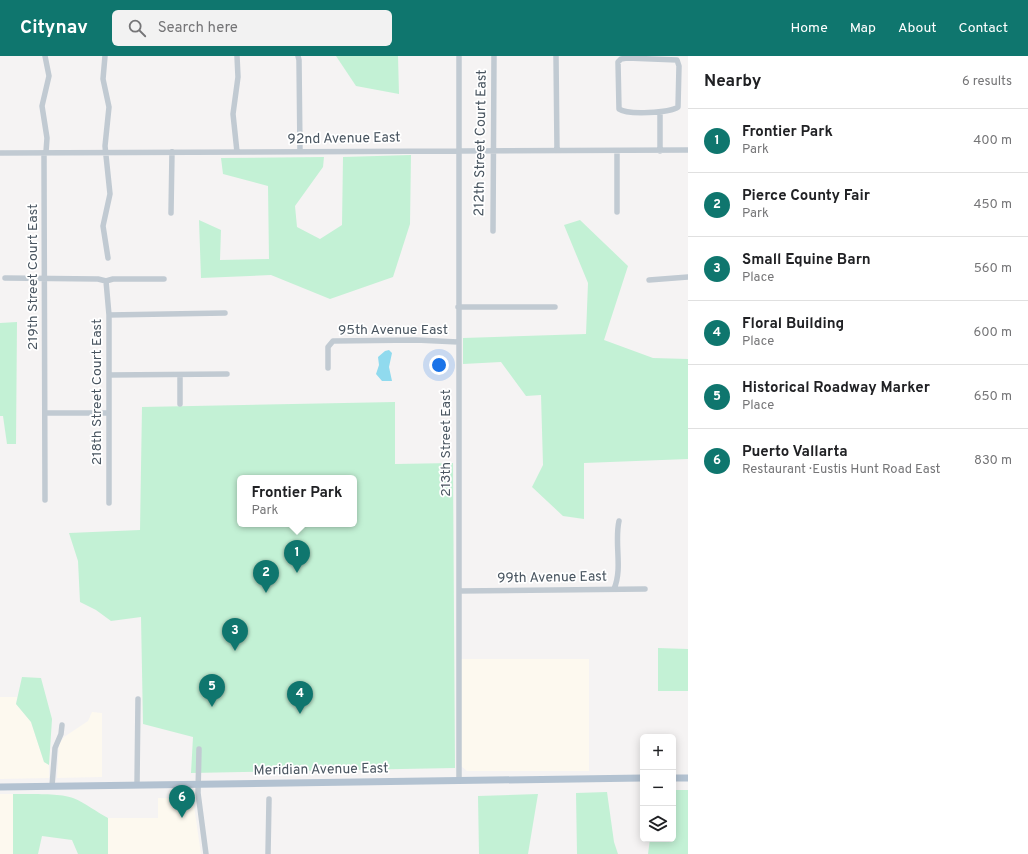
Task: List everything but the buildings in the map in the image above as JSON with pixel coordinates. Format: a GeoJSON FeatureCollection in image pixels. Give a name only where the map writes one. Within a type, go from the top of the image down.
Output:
{"type":"FeatureCollection","features":[{"type":"Feature","properties":{"kind":"main road","name":"Meridian Avenue East"},"geometry":{"type":"LineString","coordinates":[[0,787],[640,778]]}},
{"type":"Feature","properties":{"kind":"main road"},"geometry":{"type":"LineString","coordinates":[[676,778],[688,778]]}},
{"type":"Feature","properties":{"kind":"street","name":"219th Street Court East"},"geometry":{"type":"LineString","coordinates":[[45,56],[49,76],[42,109],[47,138],[46,152],[44,155],[45,500]]}},
{"type":"Feature","properties":{"kind":"street"},"geometry":{"type":"LineString","coordinates":[[105,56],[103,79],[109,107],[106,153],[110,194],[103,226],[108,258]]}},
{"type":"Feature","properties":{"kind":"street"},"geometry":{"type":"LineString","coordinates":[[237,56],[238,77],[233,114],[237,152]]}},
{"type":"Feature","properties":{"kind":"street"},"geometry":{"type":"LineString","coordinates":[[298,56],[300,152]]}},
{"type":"Feature","properties":{"kind":"street","name":"213th Street East"},"geometry":{"type":"LineString","coordinates":[[458,56],[459,781]]}},
{"type":"Feature","properties":{"kind":"street","name":"212th Street Court East"},"geometry":{"type":"LineString","coordinates":[[492,231],[494,56]]}},
{"type":"Feature","properties":{"kind":"street"},"geometry":{"type":"LineString","coordinates":[[556,56],[557,150]]}},
{"type":"Feature","properties":{"kind":"street"},"geometry":{"type":"LineString","coordinates":[[627,58],[677,60],[679,73],[678,107],[674,110],[660,112],[627,112],[619,109],[620,60],[627,58]]}},
{"type":"Feature","properties":{"kind":"street"},"geometry":{"type":"LineString","coordinates":[[660,112],[660,150]]}},
{"type":"Feature","properties":{"kind":"street","name":"92nd Avenue East"},"geometry":{"type":"LineString","coordinates":[[0,153],[688,150]]}},
{"type":"Feature","properties":{"kind":"street"},"geometry":{"type":"LineString","coordinates":[[617,151],[617,212]]}},
{"type":"Feature","properties":{"kind":"street"},"geometry":{"type":"LineString","coordinates":[[171,213],[172,152]]}},
{"type":"Feature","properties":{"kind":"street"},"geometry":{"type":"LineString","coordinates":[[649,280],[688,277]]}},
{"type":"Feature","properties":{"kind":"street"},"geometry":{"type":"LineString","coordinates":[[5,278],[98,279],[106,281],[113,279],[164,278]]}},
{"type":"Feature","properties":{"kind":"street","name":"218th Street Court East"},"geometry":{"type":"LineString","coordinates":[[106,281],[109,314],[109,503]]}},
{"type":"Feature","properties":{"kind":"street"},"geometry":{"type":"LineString","coordinates":[[458,307],[555,307]]}},
{"type":"Feature","properties":{"kind":"street"},"geometry":{"type":"LineString","coordinates":[[109,314],[225,313]]}},
{"type":"Feature","properties":{"kind":"street","name":"95th Avenue East"},"geometry":{"type":"LineString","coordinates":[[328,368],[328,347],[333,341],[416,340],[458,342]]}},
{"type":"Feature","properties":{"kind":"street"},"geometry":{"type":"LineString","coordinates":[[109,375],[227,374]]}},
{"type":"Feature","properties":{"kind":"street"},"geometry":{"type":"LineString","coordinates":[[180,375],[180,404]]}},
{"type":"Feature","properties":{"kind":"street"},"geometry":{"type":"LineString","coordinates":[[45,413],[108,413]]}},
{"type":"Feature","properties":{"kind":"street"},"geometry":{"type":"LineString","coordinates":[[614,589],[618,575],[616,532],[619,521]]}},
{"type":"Feature","properties":{"kind":"street","name":"99th Avenue East"},"geometry":{"type":"LineString","coordinates":[[459,591],[645,589]]}},
{"type":"Feature","properties":{"kind":"street"},"geometry":{"type":"LineString","coordinates":[[137,785],[138,699]]}},
{"type":"Feature","properties":{"kind":"street"},"geometry":{"type":"LineString","coordinates":[[52,786],[54,756],[61,734],[62,725]]}},
{"type":"Feature","properties":{"kind":"street"},"geometry":{"type":"LineString","coordinates":[[198,750],[197,784],[206,854]]}},
{"type":"Feature","properties":{"kind":"street"},"geometry":{"type":"LineString","coordinates":[[268,854],[269,799]]}},
{"type":"Feature","properties":{"kind":"shaded area"},"geometry":{"type":"Polygon","coordinates":[[[461,659],[589,659],[589,771],[467,771],[461,766],[461,659]]]}},
{"type":"Feature","properties":{"kind":"shaded area"},"geometry":{"type":"Polygon","coordinates":[[[0,697],[17,697],[16,704],[31,722],[44,762],[49,765],[49,778],[0,779],[0,697]]]}},
{"type":"Feature","properties":{"kind":"shaded area"},"geometry":{"type":"Polygon","coordinates":[[[92,712],[102,713],[102,777],[57,778],[59,744],[64,737],[88,721],[92,712]]]}},
{"type":"Feature","properties":{"kind":"shaded area"},"geometry":{"type":"Polygon","coordinates":[[[0,794],[13,794],[13,854],[0,854],[0,794]]]}},
{"type":"Feature","properties":{"kind":"shaded area"},"geometry":{"type":"Polygon","coordinates":[[[158,798],[193,799],[201,854],[108,854],[108,818],[158,818],[158,798]]]}},
{"type":"Feature","properties":{"kind":"green space"},"geometry":{"type":"Polygon","coordinates":[[[336,56],[398,56],[399,94],[356,86],[336,56]]]}},
{"type":"Feature","properties":{"kind":"green space"},"geometry":{"type":"Polygon","coordinates":[[[411,155],[410,224],[393,277],[330,299],[271,275],[201,278],[199,220],[221,230],[220,260],[269,259],[268,186],[223,174],[221,158],[324,157],[323,167],[295,206],[297,227],[320,239],[342,225],[343,157],[411,155]]]}},
{"type":"Feature","properties":{"kind":"green space"},"geometry":{"type":"Polygon","coordinates":[[[580,220],[628,266],[604,340],[653,358],[688,359],[688,459],[584,463],[584,519],[563,516],[532,487],[543,465],[541,395],[526,396],[501,362],[463,364],[463,338],[586,334],[588,283],[564,225],[580,220]]]}},
{"type":"Feature","properties":{"kind":"green space"},"geometry":{"type":"Polygon","coordinates":[[[17,322],[16,444],[7,444],[3,416],[0,416],[0,323],[17,322]]]}},
{"type":"Feature","properties":{"kind":"green space"},"geometry":{"type":"Polygon","coordinates":[[[395,402],[395,464],[453,463],[455,768],[191,773],[193,737],[143,724],[141,617],[111,621],[96,610],[80,602],[78,561],[69,533],[140,530],[142,407],[395,402]]]}},
{"type":"Feature","properties":{"kind":"green space"},"geometry":{"type":"Polygon","coordinates":[[[658,648],[688,649],[688,691],[658,691],[658,648]]]}},
{"type":"Feature","properties":{"kind":"green space"},"geometry":{"type":"Polygon","coordinates":[[[22,677],[41,678],[52,719],[49,765],[44,762],[31,722],[16,704],[22,677]]]}},
{"type":"Feature","properties":{"kind":"green space"},"geometry":{"type":"Polygon","coordinates":[[[676,790],[688,790],[688,854],[648,854],[650,842],[676,842],[676,790]]]}},
{"type":"Feature","properties":{"kind":"green space"},"geometry":{"type":"Polygon","coordinates":[[[607,792],[614,842],[618,854],[577,854],[576,793],[607,792]]]}},
{"type":"Feature","properties":{"kind":"green space"},"geometry":{"type":"Polygon","coordinates":[[[13,794],[68,796],[82,802],[108,818],[108,854],[78,854],[72,840],[42,836],[38,854],[13,854],[13,794]]]}},
{"type":"Feature","properties":{"kind":"green space"},"geometry":{"type":"Polygon","coordinates":[[[538,794],[528,854],[479,854],[478,796],[538,794]]]}},
{"type":"Feature","properties":{"kind":"water"},"geometry":{"type":"Polygon","coordinates":[[[389,350],[392,353],[389,367],[392,381],[382,381],[376,374],[379,365],[378,357],[385,351],[389,350]]]}},
{"type":"Feature","properties":{"kind":"place","name":"Frontier Park"},"geometry":{"type":"Point","coordinates":[297,573]}},
{"type":"Feature","properties":{"kind":"place","name":"Pierce County Fair"},"geometry":{"type":"Point","coordinates":[266,593]}},
{"type":"Feature","properties":{"kind":"place","name":"Small Equine Barn"},"geometry":{"type":"Point","coordinates":[235,651]}},
{"type":"Feature","properties":{"kind":"place","name":"Historical Roadway Marker"},"geometry":{"type":"Point","coordinates":[212,707]}},
{"type":"Feature","properties":{"kind":"place","name":"Floral Building"},"geometry":{"type":"Point","coordinates":[300,714]}},
{"type":"Feature","properties":{"kind":"place","name":"Puerto Vallarta"},"geometry":{"type":"Point","coordinates":[182,818]}}]}
